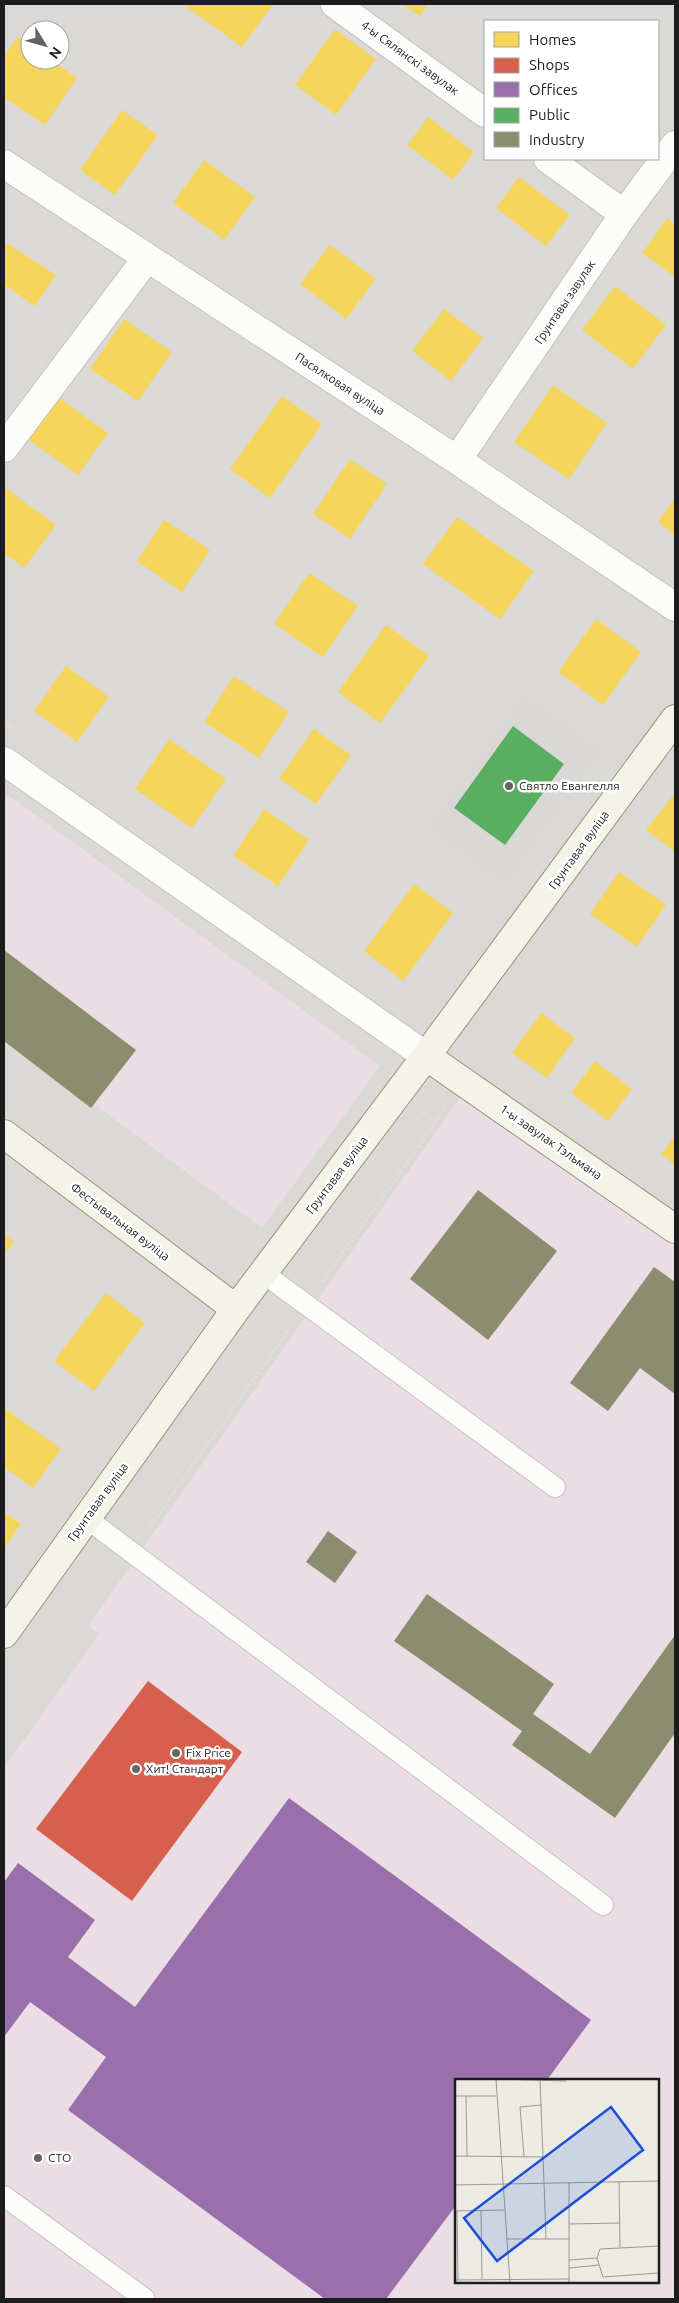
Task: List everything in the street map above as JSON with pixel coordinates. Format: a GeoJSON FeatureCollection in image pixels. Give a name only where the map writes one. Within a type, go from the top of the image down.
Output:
{"type":"FeatureCollection","features":[{"type":"Feature","properties":{"kind":"main road","name":"Грунтавая вуліца"},"geometry":{"type":"LineString","coordinates":[[4,1634],[236,1309],[675,719]]}},
{"type":"Feature","properties":{"kind":"main road","name":"1-ы завулак Тэльмана"},"geometry":{"type":"LineString","coordinates":[[426,1056],[675,1228]]}},
{"type":"Feature","properties":{"kind":"main road","name":"Фестывальная вуліца"},"geometry":{"type":"LineString","coordinates":[[4,1134],[236,1309]]}},
{"type":"Feature","properties":{"kind":"street","name":"4-ы Сялянскі завулак"},"geometry":{"type":"LineString","coordinates":[[335,4],[484,112]]}},
{"type":"Feature","properties":{"kind":"street","name":"Грунтавы завулак"},"geometry":{"type":"LineString","coordinates":[[457,460],[624,214],[675,145]]}},
{"type":"Feature","properties":{"kind":"street"},"geometry":{"type":"LineString","coordinates":[[549,160],[624,214]]}},
{"type":"Feature","properties":{"kind":"street","name":"Пасялковая вуліца"},"geometry":{"type":"LineString","coordinates":[[4,164],[457,460],[675,607]]}},
{"type":"Feature","properties":{"kind":"street"},"geometry":{"type":"LineString","coordinates":[[4,448],[147,258]]}},
{"type":"Feature","properties":{"kind":"street"},"geometry":{"type":"LineString","coordinates":[[4,760],[426,1056]]}},
{"type":"Feature","properties":{"kind":"lane"},"geometry":{"type":"LineString","coordinates":[[264,1273],[555,1487]]}},
{"type":"Feature","properties":{"kind":"lane"},"geometry":{"type":"LineString","coordinates":[[86,1518],[603,1905]]}},
{"type":"Feature","properties":{"kind":"lane"},"geometry":{"type":"LineString","coordinates":[[4,2196],[145,2299]]}},
{"type":"Feature","properties":{"kind":"shaded area"},"geometry":{"type":"Polygon","coordinates":[[[4,4],[675,4],[675,1244],[465,1091],[4,1746],[4,4]]]}},
{"type":"Feature","properties":{"kind":"shaded area"},"geometry":{"type":"Polygon","coordinates":[[[524,692],[604,751],[505,886],[425,828],[524,692]]]}},
{"type":"Feature","properties":{"kind":"shaded area"},"geometry":{"type":"Polygon","coordinates":[[[8,795],[380,1066],[262,1228],[4,1038],[4,801],[8,795]]]}},
{"type":"Feature","properties":{"kind":"shaded area"},"geometry":{"type":"Polygon","coordinates":[[[465,1091],[675,1244],[675,2299],[4,2299],[4,1746],[465,1091]]]}},
{"type":"Feature","properties":{"kind":"shaded area"},"geometry":{"type":"Polygon","coordinates":[[[66,1611],[99,1634],[4,1768],[4,1698],[66,1611]]]}},
{"type":"Feature","properties":{"kind":"building: Homes"},"geometry":{"type":"Polygon","coordinates":[[[182,4],[269,4],[272,6],[242,47],[182,4]]]}},
{"type":"Feature","properties":{"kind":"building: Homes"},"geometry":{"type":"Polygon","coordinates":[[[402,4],[428,4],[420,16],[402,4]]]}},
{"type":"Feature","properties":{"kind":"building: Homes"},"geometry":{"type":"Polygon","coordinates":[[[335,29],[376,59],[336,115],[295,85],[335,29]]]}},
{"type":"Feature","properties":{"kind":"building: Homes"},"geometry":{"type":"Polygon","coordinates":[[[17,37],[20,39],[20,70],[65,70],[77,78],[45,125],[4,97],[4,57],[17,37]]]}},
{"type":"Feature","properties":{"kind":"building: Homes"},"geometry":{"type":"Polygon","coordinates":[[[122,110],[158,135],[115,195],[80,170],[122,110]]]}},
{"type":"Feature","properties":{"kind":"building: Homes"},"geometry":{"type":"Polygon","coordinates":[[[428,117],[474,152],[453,180],[407,145],[428,117]]]}},
{"type":"Feature","properties":{"kind":"building: Homes"},"geometry":{"type":"Polygon","coordinates":[[[204,160],[255,197],[224,240],[173,203],[204,160]]]}},
{"type":"Feature","properties":{"kind":"building: Homes"},"geometry":{"type":"Polygon","coordinates":[[[519,177],[570,215],[546,246],[496,208],[519,177]]]}},
{"type":"Feature","properties":{"kind":"building: Homes"},"geometry":{"type":"Polygon","coordinates":[[[667,218],[675,224],[675,277],[642,253],[667,218]]]}},
{"type":"Feature","properties":{"kind":"building: Homes"},"geometry":{"type":"Polygon","coordinates":[[[7,243],[56,275],[35,306],[4,285],[4,248],[7,243]]]}},
{"type":"Feature","properties":{"kind":"building: Homes"},"geometry":{"type":"Polygon","coordinates":[[[330,245],[376,279],[346,319],[300,284],[330,245]]]}},
{"type":"Feature","properties":{"kind":"building: Homes"},"geometry":{"type":"Polygon","coordinates":[[[615,286],[666,325],[633,369],[582,330],[615,286]]]}},
{"type":"Feature","properties":{"kind":"building: Homes"},"geometry":{"type":"Polygon","coordinates":[[[444,309],[483,338],[451,381],[412,351],[444,309]]]}},
{"type":"Feature","properties":{"kind":"building: Homes"},"geometry":{"type":"Polygon","coordinates":[[[124,319],[172,352],[138,401],[90,369],[124,319]]]}},
{"type":"Feature","properties":{"kind":"building: Homes"},"geometry":{"type":"Polygon","coordinates":[[[553,385],[607,423],[569,479],[514,442],[553,385]]]}},
{"type":"Feature","properties":{"kind":"building: Homes"},"geometry":{"type":"Polygon","coordinates":[[[57,396],[108,433],[78,475],[26,438],[57,396]]]}},
{"type":"Feature","properties":{"kind":"building: Homes"},"geometry":{"type":"Polygon","coordinates":[[[282,396],[322,424],[270,498],[230,469],[282,396]]]}},
{"type":"Feature","properties":{"kind":"building: Homes"},"geometry":{"type":"Polygon","coordinates":[[[350,459],[387,484],[350,539],[313,514],[350,459]]]}},
{"type":"Feature","properties":{"kind":"building: Homes"},"geometry":{"type":"Polygon","coordinates":[[[4,487],[56,525],[24,568],[4,553],[4,487]]]}},
{"type":"Feature","properties":{"kind":"building: Homes"},"geometry":{"type":"Polygon","coordinates":[[[675,498],[675,535],[658,522],[675,498]]]}},
{"type":"Feature","properties":{"kind":"building: Homes"},"geometry":{"type":"Polygon","coordinates":[[[457,517],[534,571],[500,619],[423,564],[457,517]]]}},
{"type":"Feature","properties":{"kind":"building: Homes"},"geometry":{"type":"Polygon","coordinates":[[[164,520],[210,550],[182,592],[137,561],[164,520]]]}},
{"type":"Feature","properties":{"kind":"building: Homes"},"geometry":{"type":"Polygon","coordinates":[[[309,573],[358,606],[323,657],[274,624],[309,573]]]}},
{"type":"Feature","properties":{"kind":"building: Homes"},"geometry":{"type":"Polygon","coordinates":[[[596,619],[641,652],[603,705],[558,672],[596,619]]]}},
{"type":"Feature","properties":{"kind":"building: Homes"},"geometry":{"type":"Polygon","coordinates":[[[386,625],[429,656],[380,723],[338,692],[386,625]]]}},
{"type":"Feature","properties":{"kind":"building: Homes"},"geometry":{"type":"Polygon","coordinates":[[[66,666],[109,697],[77,742],[34,711],[66,666]]]}},
{"type":"Feature","properties":{"kind":"building: Homes"},"geometry":{"type":"Polygon","coordinates":[[[234,676],[289,712],[259,758],[204,722],[234,676]]]}},
{"type":"Feature","properties":{"kind":"building: Homes"},"geometry":{"type":"Polygon","coordinates":[[[314,729],[351,755],[316,804],[279,778],[314,729]]]}},
{"type":"Feature","properties":{"kind":"building: Homes"},"geometry":{"type":"Polygon","coordinates":[[[169,739],[226,779],[192,828],[135,789],[169,739]]]}},
{"type":"Feature","properties":{"kind":"building: Homes"},"geometry":{"type":"Polygon","coordinates":[[[673,795],[675,797],[675,852],[646,830],[673,795]]]}},
{"type":"Feature","properties":{"kind":"building: Homes"},"geometry":{"type":"Polygon","coordinates":[[[264,809],[309,840],[278,886],[233,856],[264,809]]]}},
{"type":"Feature","properties":{"kind":"building: Homes"},"geometry":{"type":"Polygon","coordinates":[[[619,872],[666,905],[637,947],[590,914],[619,872]]]}},
{"type":"Feature","properties":{"kind":"building: Homes"},"geometry":{"type":"Polygon","coordinates":[[[414,884],[453,913],[403,981],[364,951],[414,884]]]}},
{"type":"Feature","properties":{"kind":"building: Homes"},"geometry":{"type":"Polygon","coordinates":[[[541,1013],[575,1038],[547,1078],[512,1053],[541,1013]]]}},
{"type":"Feature","properties":{"kind":"building: Homes"},"geometry":{"type":"Polygon","coordinates":[[[595,1061],[632,1089],[608,1121],[571,1093],[595,1061]]]}},
{"type":"Feature","properties":{"kind":"building: Homes"},"geometry":{"type":"Polygon","coordinates":[[[675,1136],[675,1165],[661,1154],[675,1136]]]}},
{"type":"Feature","properties":{"kind":"building: Homes"},"geometry":{"type":"Polygon","coordinates":[[[4,1234],[14,1242],[4,1254],[4,1234]]]}},
{"type":"Feature","properties":{"kind":"building: Homes"},"geometry":{"type":"Polygon","coordinates":[[[106,1293],[145,1323],[94,1391],[54,1361],[106,1293]]]}},
{"type":"Feature","properties":{"kind":"building: Homes"},"geometry":{"type":"Polygon","coordinates":[[[4,1408],[61,1449],[33,1488],[4,1467],[4,1408]]]}},
{"type":"Feature","properties":{"kind":"building: Homes"},"geometry":{"type":"Polygon","coordinates":[[[4,1512],[21,1524],[4,1548],[4,1512]]]}},
{"type":"Feature","properties":{"kind":"building: Shops"},"geometry":{"type":"Polygon","coordinates":[[[148,1681],[242,1752],[132,1901],[36,1829],[148,1681]]]}},
{"type":"Feature","properties":{"kind":"building: Offices"},"geometry":{"type":"Polygon","coordinates":[[[289,1798],[591,2020],[548,2079],[455,2079],[455,2207],[386,2299],[325,2299],[68,2110],[106,2057],[30,2002],[4,2037],[4,1882],[18,1863],[95,1920],[68,1957],[135,2007],[289,1798]]]}},
{"type":"Feature","properties":{"kind":"building: Public","name":"Святло Евангелля"},"geometry":{"type":"Polygon","coordinates":[[[513,726],[564,764],[505,845],[454,808],[513,726]]]}},
{"type":"Feature","properties":{"kind":"building: Industry"},"geometry":{"type":"Polygon","coordinates":[[[4,950],[136,1050],[91,1108],[4,1041],[4,950]]]}},
{"type":"Feature","properties":{"kind":"building: Industry"},"geometry":{"type":"Polygon","coordinates":[[[478,1190],[557,1251],[488,1340],[410,1279],[478,1190]]]}},
{"type":"Feature","properties":{"kind":"building: Industry"},"geometry":{"type":"Polygon","coordinates":[[[654,1267],[675,1282],[675,1394],[640,1368],[608,1411],[570,1383],[654,1267]]]}},
{"type":"Feature","properties":{"kind":"building: Industry"},"geometry":{"type":"Polygon","coordinates":[[[328,1531],[357,1552],[335,1583],[306,1562],[328,1531]]]}},
{"type":"Feature","properties":{"kind":"building: Industry"},"geometry":{"type":"Polygon","coordinates":[[[427,1594],[554,1684],[533,1714],[590,1754],[675,1635],[675,1733],[615,1818],[512,1745],[522,1731],[394,1641],[427,1594]]]}},
{"type":"Feature","properties":{"kind":"place","name":"Святло Евангелля"},"geometry":{"type":"Point","coordinates":[509,786]}},
{"type":"Feature","properties":{"kind":"place","name":"Fix Price"},"geometry":{"type":"Point","coordinates":[176,1753]}},
{"type":"Feature","properties":{"kind":"place","name":"Хит! Стандарт"},"geometry":{"type":"Point","coordinates":[136,1769]}},
{"type":"Feature","properties":{"kind":"place","name":"СТО"},"geometry":{"type":"Point","coordinates":[38,2158]}}]}
